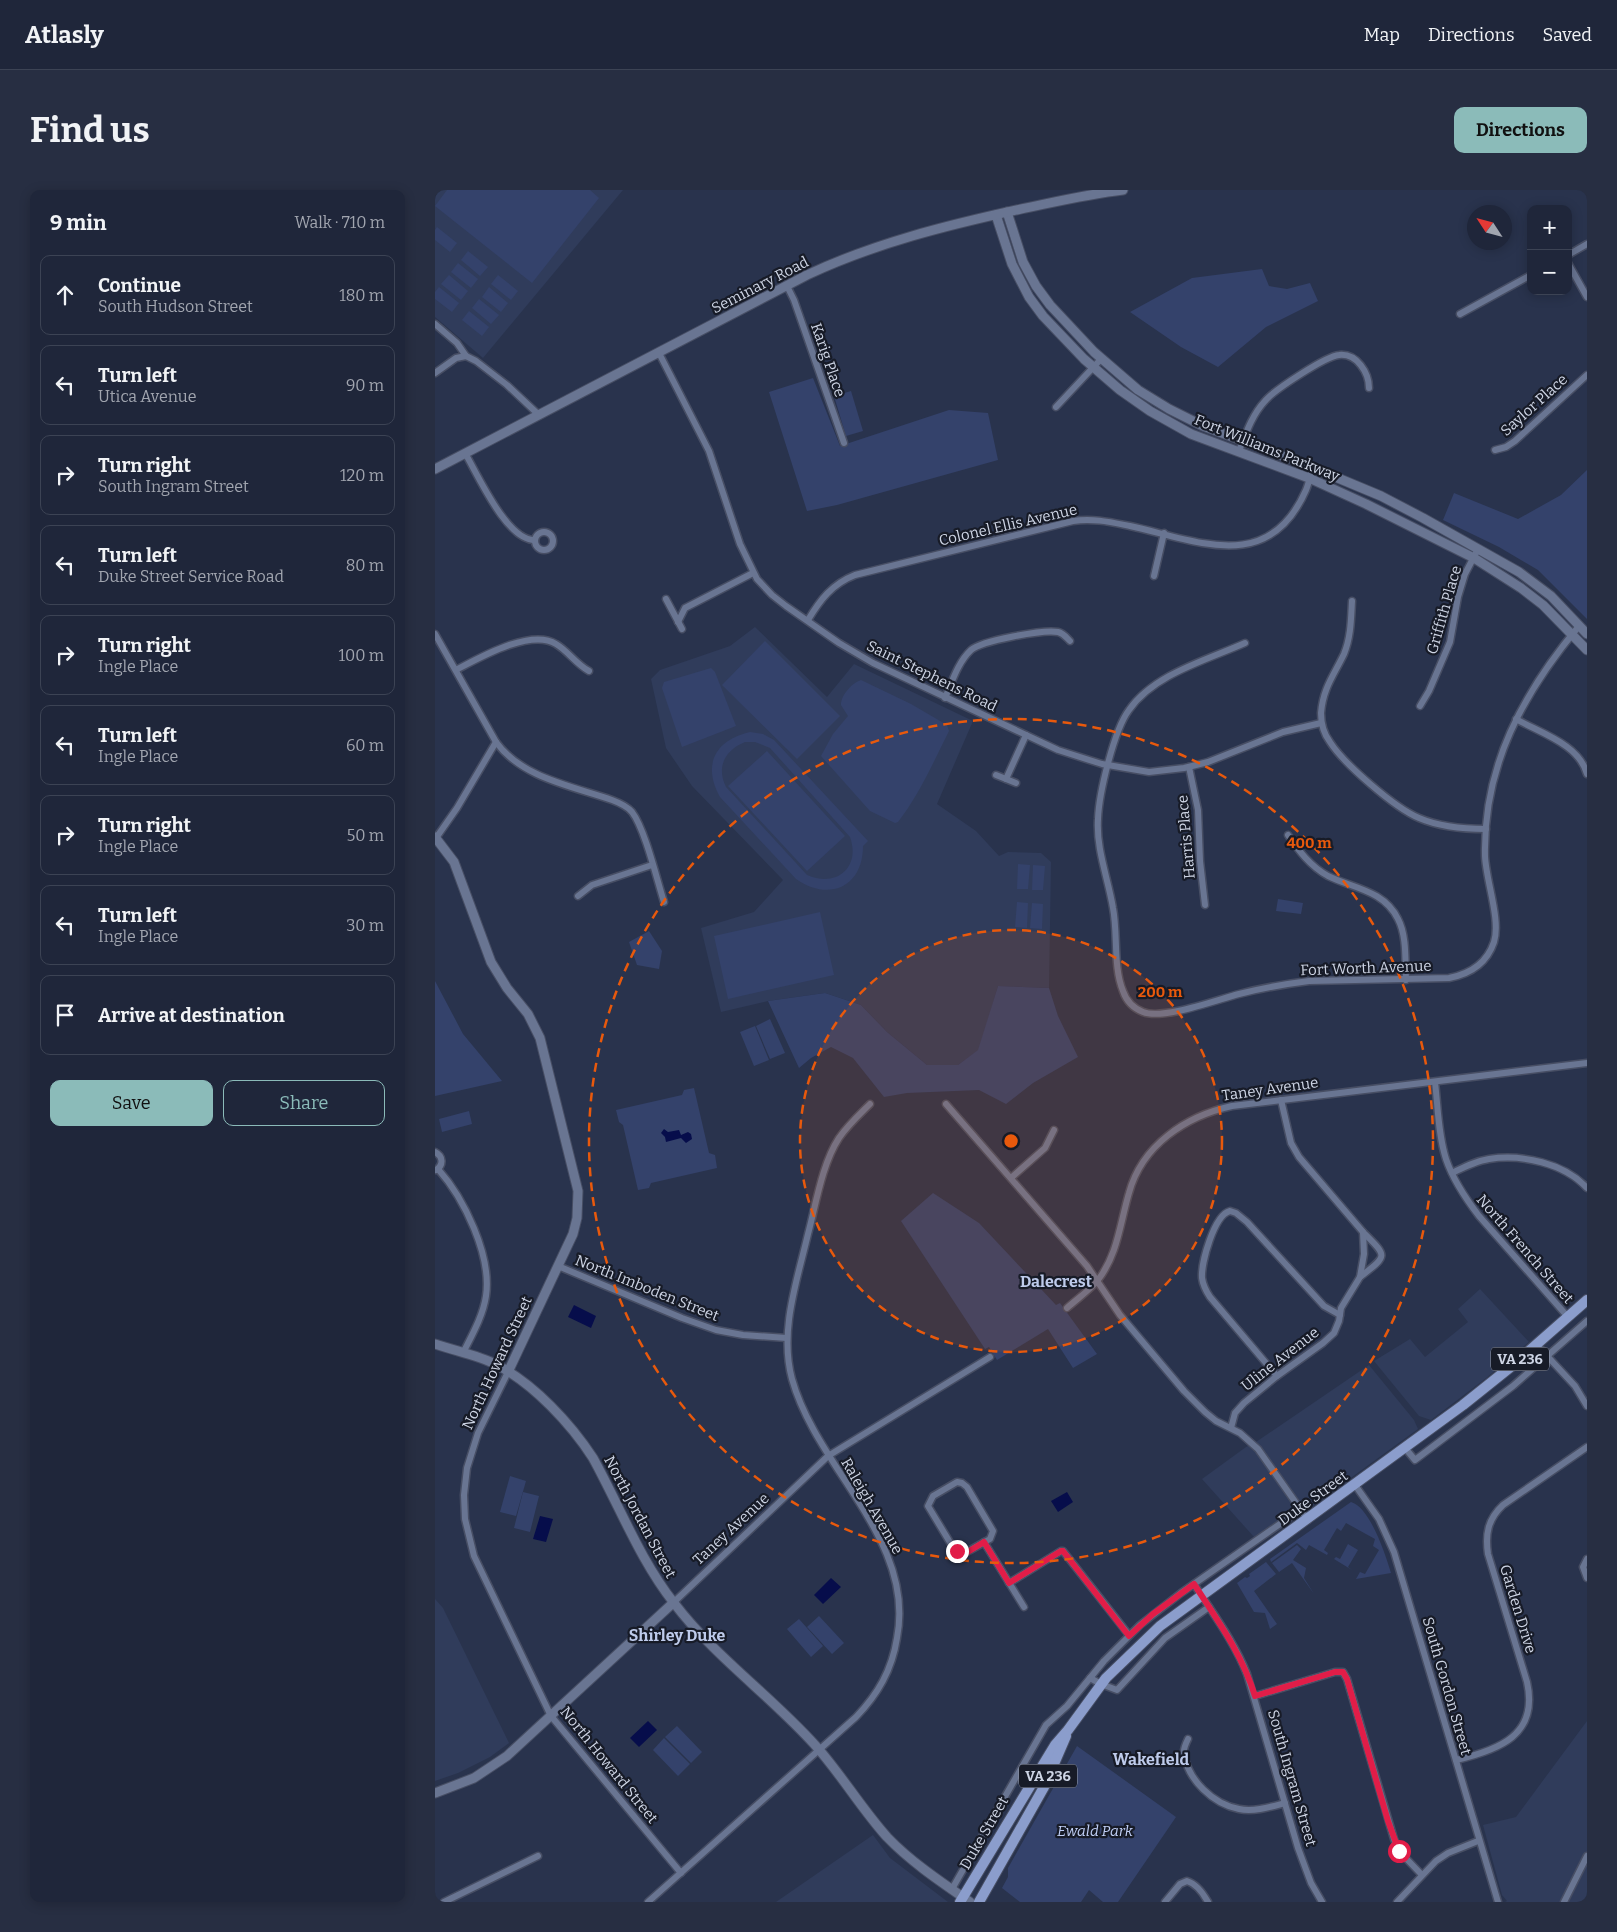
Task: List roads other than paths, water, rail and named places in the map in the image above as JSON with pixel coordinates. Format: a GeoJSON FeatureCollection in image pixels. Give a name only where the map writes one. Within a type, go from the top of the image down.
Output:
{"type":"FeatureCollection","features":[{"type":"Feature","properties":{"kind":"main road","name":"Duke Street"},"geometry":{"type":"LineString","coordinates":[[965,1900],[1055,1745],[1101,1684],[1145,1640],[1176,1614],[1308,1520],[1469,1400],[1537,1345],[1587,1300]]}},
{"type":"Feature","properties":{"kind":"main road","name":"Duke Street"},"geometry":{"type":"LineString","coordinates":[[979,1902],[1043,1787],[1068,1730]]}},
{"type":"Feature","properties":{"kind":"street","name":"Seminary Road"},"geometry":{"type":"LineString","coordinates":[[435,470],[787,286],[852,256],[881,245],[1007,212],[1123,190]]}},
{"type":"Feature","properties":{"kind":"street","name":"Fort Williams Parkway"},"geometry":{"type":"LineString","coordinates":[[1007,212],[1023,262],[1049,305],[1101,358],[1138,390],[1169,410],[1203,426],[1243,440],[1381,496],[1519,572],[1551,596],[1587,634]]}},
{"type":"Feature","properties":{"kind":"street","name":"Fort Williams Parkway"},"geometry":{"type":"LineString","coordinates":[[996,215],[1012,264],[1029,297],[1043,316],[1093,367],[1120,390],[1166,421],[1191,434],[1309,478],[1474,558],[1521,588],[1543,605],[1587,650]]}},
{"type":"Feature","properties":{"kind":"street"},"geometry":{"type":"LineString","coordinates":[[1572,253],[1587,244]]}},
{"type":"Feature","properties":{"kind":"street"},"geometry":{"type":"LineString","coordinates":[[1572,270],[1587,297]]}},
{"type":"Feature","properties":{"kind":"street"},"geometry":{"type":"LineString","coordinates":[[1460,314],[1527,277]]}},
{"type":"Feature","properties":{"kind":"street","name":"Karig Place"},"geometry":{"type":"LineString","coordinates":[[787,286],[794,300],[844,442]]}},
{"type":"Feature","properties":{"kind":"street"},"geometry":{"type":"LineString","coordinates":[[435,324],[457,342],[466,356],[489,371],[539,415]]}},
{"type":"Feature","properties":{"kind":"street","name":"Saint Stephens Road"},"geometry":{"type":"LineString","coordinates":[[659,352],[709,451],[740,544],[753,573],[772,595],[839,643],[873,663],[1026,736],[1076,757],[1109,765],[1158,772],[1208,762],[1283,732],[1321,723]]}},
{"type":"Feature","properties":{"kind":"street"},"geometry":{"type":"LineString","coordinates":[[1239,451],[1251,420],[1265,400],[1331,357],[1340,354],[1357,361],[1368,375],[1369,388]]}},
{"type":"Feature","properties":{"kind":"street"},"geometry":{"type":"LineString","coordinates":[[435,373],[455,358],[466,356]]}},
{"type":"Feature","properties":{"kind":"street"},"geometry":{"type":"LineString","coordinates":[[1056,407],[1101,358]]}},
{"type":"Feature","properties":{"kind":"street","name":"Saylor Place"},"geometry":{"type":"LineString","coordinates":[[1495,450],[1506,447],[1515,441],[1587,375]]}},
{"type":"Feature","properties":{"kind":"street"},"geometry":{"type":"LineString","coordinates":[[465,453],[509,526],[524,539],[535,540]]}},
{"type":"Feature","properties":{"kind":"street","name":"Colonel Ellis Avenue"},"geometry":{"type":"LineString","coordinates":[[808,620],[822,598],[834,586],[846,579],[873,570],[1084,519],[1105,521],[1215,545],[1242,546],[1258,542],[1275,532],[1289,518],[1306,489],[1313,468]]}},
{"type":"Feature","properties":{"kind":"street"},"geometry":{"type":"LineString","coordinates":[[1154,576],[1164,533]]}},
{"type":"Feature","properties":{"kind":"street","name":"Griffith Place"},"geometry":{"type":"LineString","coordinates":[[1420,706],[1429,691],[1451,642],[1462,583],[1478,549]]}},
{"type":"Feature","properties":{"kind":"street"},"geometry":{"type":"LineString","coordinates":[[670,606],[685,608],[753,573]]}},
{"type":"Feature","properties":{"kind":"street"},"geometry":{"type":"LineString","coordinates":[[665,599],[682,629]]}},
{"type":"Feature","properties":{"kind":"street"},"geometry":{"type":"LineString","coordinates":[[1352,601],[1348,639],[1344,653],[1326,686],[1323,696],[1321,723],[1328,740],[1336,751],[1365,779],[1404,810],[1418,818],[1438,824],[1486,829]]}},
{"type":"Feature","properties":{"kind":"street"},"geometry":{"type":"LineString","coordinates":[[678,622],[685,608]]}},
{"type":"Feature","properties":{"kind":"street","name":"Fort Worth Avenue"},"geometry":{"type":"LineString","coordinates":[[1245,643],[1159,682],[1133,704],[1116,736],[1099,806],[1099,842],[1114,909],[1119,977],[1125,997],[1133,1006],[1149,1014],[1160,1014],[1289,983],[1458,977],[1472,970],[1488,956],[1495,940],[1496,925],[1486,868],[1486,829],[1488,800],[1498,761],[1516,719],[1545,668],[1579,626]]}},
{"type":"Feature","properties":{"kind":"street"},"geometry":{"type":"LineString","coordinates":[[945,698],[963,659],[977,645],[1005,638],[1050,632],[1059,632],[1070,641]]}},
{"type":"Feature","properties":{"kind":"street"},"geometry":{"type":"LineString","coordinates":[[435,634],[496,742],[513,761],[532,772],[612,800],[627,808],[639,824],[664,902]]}},
{"type":"Feature","properties":{"kind":"street"},"geometry":{"type":"LineString","coordinates":[[456,670],[509,646],[530,639],[537,639],[554,642],[580,667],[589,671]]}},
{"type":"Feature","properties":{"kind":"street"},"geometry":{"type":"LineString","coordinates":[[1516,719],[1572,750],[1582,763],[1587,774]]}},
{"type":"Feature","properties":{"kind":"street"},"geometry":{"type":"LineString","coordinates":[[1006,779],[1026,736]]}},
{"type":"Feature","properties":{"kind":"street"},"geometry":{"type":"LineString","coordinates":[[436,837],[457,808],[496,742]]}},
{"type":"Feature","properties":{"kind":"street","name":"Harris Place"},"geometry":{"type":"LineString","coordinates":[[1189,767],[1198,810],[1200,861],[1205,905]]}},
{"type":"Feature","properties":{"kind":"street"},"geometry":{"type":"LineString","coordinates":[[996,775],[1016,783]]}},
{"type":"Feature","properties":{"kind":"street"},"geometry":{"type":"LineString","coordinates":[[1288,835],[1304,858],[1320,871],[1367,890],[1382,900],[1395,914],[1402,931],[1406,980]]}},
{"type":"Feature","properties":{"kind":"street","name":"North Howard Street"},"geometry":{"type":"LineString","coordinates":[[436,837],[454,862],[491,962],[507,988],[528,1014],[541,1039],[578,1191],[575,1227],[482,1424],[471,1454],[464,1490],[466,1529],[479,1570],[551,1716],[681,1873]]}},
{"type":"Feature","properties":{"kind":"street"},"geometry":{"type":"LineString","coordinates":[[578,896],[592,886],[652,864]]}},
{"type":"Feature","properties":{"kind":"street","name":"Taney Avenue"},"geometry":{"type":"LineString","coordinates":[[1067,1308],[1098,1281],[1112,1256],[1129,1192],[1145,1160],[1160,1142],[1190,1120],[1212,1111],[1232,1106],[1587,1063]]}},
{"type":"Feature","properties":{"kind":"street","name":"North French Street"},"geometry":{"type":"LineString","coordinates":[[1435,1082],[1443,1148],[1452,1173],[1466,1199],[1568,1317]]}},
{"type":"Feature","properties":{"kind":"street"},"geometry":{"type":"LineString","coordinates":[[1281,1100],[1288,1135],[1299,1157],[1363,1232],[1381,1250],[1382,1256],[1380,1261],[1360,1277]]}},
{"type":"Feature","properties":{"kind":"street","name":"Raleigh Avenue"},"geometry":{"type":"LineString","coordinates":[[648,1902],[820,1750],[863,1709],[884,1681],[894,1657],[900,1618],[898,1587],[890,1560],[879,1537],[828,1456],[802,1407],[792,1378],[787,1350],[787,1338],[795,1287],[831,1152],[847,1127],[870,1104]]}},
{"type":"Feature","properties":{"kind":"street"},"geometry":{"type":"LineString","coordinates":[[946,1104],[1087,1266],[1120,1315],[1184,1391],[1205,1412],[1240,1433],[1258,1450],[1308,1520]]}},
{"type":"Feature","properties":{"kind":"street"},"geometry":{"type":"LineString","coordinates":[[1011,1178],[1045,1148],[1053,1130]]}},
{"type":"Feature","properties":{"kind":"street"},"geometry":{"type":"LineString","coordinates":[[435,1152],[441,1158],[441,1164],[437,1169],[452,1185],[464,1208],[484,1258],[487,1271],[484,1306],[463,1353]]}},
{"type":"Feature","properties":{"kind":"street"},"geometry":{"type":"LineString","coordinates":[[1452,1173],[1489,1159],[1523,1160],[1547,1164],[1565,1171],[1579,1179],[1587,1188]]}},
{"type":"Feature","properties":{"kind":"street"},"geometry":{"type":"LineString","coordinates":[[1277,1376],[1209,1297],[1204,1288],[1202,1278],[1204,1264],[1215,1228],[1225,1212],[1236,1213],[1247,1222],[1324,1306],[1340,1315]]}},
{"type":"Feature","properties":{"kind":"street","name":"Uline Avenue"},"geometry":{"type":"LineString","coordinates":[[1231,1428],[1238,1408],[1277,1376],[1330,1338],[1337,1327],[1345,1299],[1360,1277],[1364,1254],[1363,1232]]}},
{"type":"Feature","properties":{"kind":"street","name":"North Imboden Street"},"geometry":{"type":"LineString","coordinates":[[558,1266],[682,1318],[716,1330],[743,1335],[787,1338]]}},
{"type":"Feature","properties":{"kind":"street"},"geometry":{"type":"LineString","coordinates":[[1405,1448],[1415,1460],[1499,1396],[1587,1321]]}},
{"type":"Feature","properties":{"kind":"street","name":"North Jordan Street"},"geometry":{"type":"LineString","coordinates":[[435,1344],[491,1363],[508,1372],[552,1407],[583,1443],[604,1478],[640,1550],[673,1603],[714,1650],[789,1718],[820,1750],[887,1836],[922,1868],[965,1900]]}},
{"type":"Feature","properties":{"kind":"street"},"geometry":{"type":"LineString","coordinates":[[1537,1345],[1575,1386],[1587,1406]]}},
{"type":"Feature","properties":{"kind":"street","name":"Taney Avenue"},"geometry":{"type":"LineString","coordinates":[[435,1793],[461,1784],[493,1767],[509,1755],[828,1456],[990,1357]]}},
{"type":"Feature","properties":{"kind":"street","name":"Garden Drive"},"geometry":{"type":"LineString","coordinates":[[1456,1760],[1494,1749],[1510,1740],[1519,1731],[1527,1717],[1530,1695],[1521,1658],[1488,1554],[1488,1530],[1495,1512],[1587,1447]]}},
{"type":"Feature","properties":{"kind":"street"},"geometry":{"type":"LineString","coordinates":[[957,1482],[964,1484],[993,1531],[992,1536],[984,1542],[963,1554],[957,1551],[929,1508],[930,1500],[957,1482]]}},
{"type":"Feature","properties":{"kind":"street","name":"South Gordon Street"},"geometry":{"type":"LineString","coordinates":[[1355,1485],[1379,1519],[1394,1552],[1497,1902]]}},
{"type":"Feature","properties":{"kind":"street"},"geometry":{"type":"LineString","coordinates":[[952,1890],[1046,1725],[1067,1706],[1104,1661],[1153,1614],[1300,1510]]}},
{"type":"Feature","properties":{"kind":"street"},"geometry":{"type":"LineString","coordinates":[[984,1542],[1024,1607]]}},
{"type":"Feature","properties":{"kind":"street"},"geometry":{"type":"LineString","coordinates":[[1009,1583],[1063,1551],[1129,1636]]}},
{"type":"Feature","properties":{"kind":"street"},"geometry":{"type":"LineString","coordinates":[[1587,1559],[1583,1567],[1587,1578]]}},
{"type":"Feature","properties":{"kind":"street","name":"South Ingram Street"},"geometry":{"type":"LineString","coordinates":[[1194,1584],[1241,1657],[1255,1696],[1305,1867],[1311,1883],[1322,1902]]}},
{"type":"Feature","properties":{"kind":"street"},"geometry":{"type":"LineString","coordinates":[[1090,1678],[1117,1690],[1165,1638],[1209,1607]]}},
{"type":"Feature","properties":{"kind":"street"},"geometry":{"type":"LineString","coordinates":[[1255,1696],[1340,1671],[1343,1672],[1347,1679],[1394,1839],[1399,1851],[1422,1875]]}},
{"type":"Feature","properties":{"kind":"street"},"geometry":{"type":"LineString","coordinates":[[1188,1739],[1184,1753],[1191,1772],[1202,1788],[1215,1800],[1239,1809],[1261,1809],[1285,1803]]}},
{"type":"Feature","properties":{"kind":"street"},"geometry":{"type":"LineString","coordinates":[[1397,1902],[1422,1875],[1448,1853],[1478,1841]]}},
{"type":"Feature","properties":{"kind":"street"},"geometry":{"type":"LineString","coordinates":[[444,1902],[538,1856]]}},
{"type":"Feature","properties":{"kind":"street"},"geometry":{"type":"LineString","coordinates":[[1564,1902],[1587,1856]]}},
{"type":"Feature","properties":{"kind":"street"},"geometry":{"type":"LineString","coordinates":[[1165,1902],[1180,1884],[1187,1881],[1200,1889],[1208,1902]]}},
{"type":"Feature","properties":{"kind":"district","name":"Dalecrest"},"geometry":{"type":"Point","coordinates":[1056,1281]}},
{"type":"Feature","properties":{"kind":"district","name":"Shirley Duke"},"geometry":{"type":"Point","coordinates":[677,1635]}},
{"type":"Feature","properties":{"kind":"district","name":"Wakefield"},"geometry":{"type":"Point","coordinates":[1151,1759]}},
{"type":"Feature","properties":{"kind":"park label","name":"Ewald Park"},"geometry":{"type":"Point","coordinates":[1095,1831]}}]}
